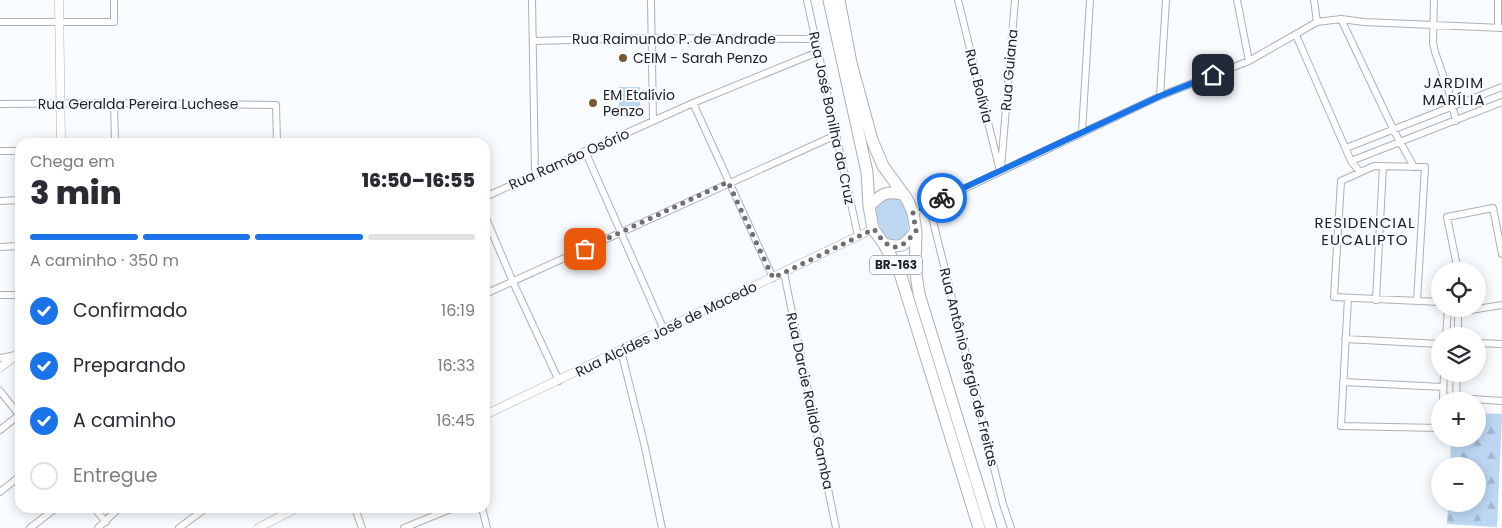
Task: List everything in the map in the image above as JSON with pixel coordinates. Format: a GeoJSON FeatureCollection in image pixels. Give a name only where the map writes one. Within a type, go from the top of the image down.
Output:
{"type":"FeatureCollection","features":[{"type":"Feature","properties":{"kind":"highway","name":"BR-163"},"geometry":{"type":"LineString","coordinates":[[829,0],[867,172],[874,229],[900,273],[979,528]]}},
{"type":"Feature","properties":{"kind":"highway","name":"BR-163"},"geometry":{"type":"LineString","coordinates":[[838,0],[851,63],[872,140],[883,166],[907,199],[913,213],[916,231],[915,267],[919,294],[991,528]]}},
{"type":"Feature","properties":{"kind":"highway"},"geometry":{"type":"LineString","coordinates":[[870,206],[882,194],[892,192],[902,194]]}},
{"type":"Feature","properties":{"kind":"highway"},"geometry":{"type":"LineString","coordinates":[[884,244],[895,247],[902,246],[916,231]]}},
{"type":"Feature","properties":{"kind":"street"},"geometry":{"type":"LineString","coordinates":[[59,0],[61,138]]}},
{"type":"Feature","properties":{"kind":"street"},"geometry":{"type":"LineString","coordinates":[[0,22],[114,22],[114,0]]}},
{"type":"Feature","properties":{"kind":"street"},"geometry":{"type":"LineString","coordinates":[[532,0],[535,174]]}},
{"type":"Feature","properties":{"kind":"street"},"geometry":{"type":"LineString","coordinates":[[651,0],[653,121]]}},
{"type":"Feature","properties":{"kind":"street","name":"Rua José Bonilha da Cruz"},"geometry":{"type":"LineString","coordinates":[[807,0],[858,236]]}},
{"type":"Feature","properties":{"kind":"street","name":"Rua Bolívia"},"geometry":{"type":"LineString","coordinates":[[958,0],[1000,171]]}},
{"type":"Feature","properties":{"kind":"street","name":"Rua Guiana"},"geometry":{"type":"LineString","coordinates":[[1000,171],[1015,0]]}},
{"type":"Feature","properties":{"kind":"street"},"geometry":{"type":"LineString","coordinates":[[1082,132],[1090,0]]}},
{"type":"Feature","properties":{"kind":"street"},"geometry":{"type":"LineString","coordinates":[[1160,96],[1166,0]]}},
{"type":"Feature","properties":{"kind":"street"},"geometry":{"type":"LineString","coordinates":[[1237,0],[1249,61]]}},
{"type":"Feature","properties":{"kind":"street"},"geometry":{"type":"LineString","coordinates":[[1314,0],[1318,22]]}},
{"type":"Feature","properties":{"kind":"street"},"geometry":{"type":"LineString","coordinates":[[1434,0],[1433,43],[1456,120]]}},
{"type":"Feature","properties":{"kind":"street"},"geometry":{"type":"LineString","coordinates":[[913,213],[1160,96],[1249,61],[1318,22],[1341,19],[1364,22],[1500,28],[1498,0]]}},
{"type":"Feature","properties":{"kind":"street"},"geometry":{"type":"LineString","coordinates":[[1341,19],[1394,131],[1414,167]]}},
{"type":"Feature","properties":{"kind":"street"},"geometry":{"type":"LineString","coordinates":[[1296,35],[1352,161],[1360,172]]}},
{"type":"Feature","properties":{"kind":"street","name":"Rua Raimundo P. de Andrade"},"geometry":{"type":"LineString","coordinates":[[533,41],[652,38],[815,39]]}},
{"type":"Feature","properties":{"kind":"street","name":"Rua Ramão Osório"},"geometry":{"type":"LineString","coordinates":[[490,195],[653,121],[818,52]]}},
{"type":"Feature","properties":{"kind":"street"},"geometry":{"type":"LineString","coordinates":[[1346,148],[1394,131],[1502,87]]}},
{"type":"Feature","properties":{"kind":"street"},"geometry":{"type":"LineString","coordinates":[[1352,161],[1502,102]]}},
{"type":"Feature","properties":{"kind":"street"},"geometry":{"type":"LineString","coordinates":[[114,103],[115,138]]}},
{"type":"Feature","properties":{"kind":"street","name":"Rua Geralda Pereira Luchese"},"geometry":{"type":"LineString","coordinates":[[0,104],[276,105],[277,138]]}},
{"type":"Feature","properties":{"kind":"street"},"geometry":{"type":"LineString","coordinates":[[694,104],[773,278]]}},
{"type":"Feature","properties":{"kind":"street"},"geometry":{"type":"LineString","coordinates":[[490,292],[728,182],[836,135]]}},
{"type":"Feature","properties":{"kind":"street"},"geometry":{"type":"LineString","coordinates":[[585,151],[664,330]]}},
{"type":"Feature","properties":{"kind":"street"},"geometry":{"type":"LineString","coordinates":[[0,152],[15,152]]}},
{"type":"Feature","properties":{"kind":"street"},"geometry":{"type":"LineString","coordinates":[[1417,301],[1425,167],[1374,166],[1341,181],[1334,296],[1376,300],[1431,302]]}},
{"type":"Feature","properties":{"kind":"street"},"geometry":{"type":"LineString","coordinates":[[1376,300],[1383,166]]}},
{"type":"Feature","properties":{"kind":"street"},"geometry":{"type":"LineString","coordinates":[[0,201],[15,200]]}},
{"type":"Feature","properties":{"kind":"street","name":"Rua Antônio Sérgio de Freitas"},"geometry":{"type":"LineString","coordinates":[[929,205],[1011,528]]}},
{"type":"Feature","properties":{"kind":"street"},"geometry":{"type":"LineString","coordinates":[[1456,262],[1447,217],[1493,208],[1502,254]]}},
{"type":"Feature","properties":{"kind":"street"},"geometry":{"type":"LineString","coordinates":[[490,228],[512,282],[559,381]]}},
{"type":"Feature","properties":{"kind":"street","name":"Rua Alcídes José de Macedo"},"geometry":{"type":"LineString","coordinates":[[490,413],[874,229]]}},
{"type":"Feature","properties":{"kind":"street"},"geometry":{"type":"LineString","coordinates":[[0,247],[15,246]]}},
{"type":"Feature","properties":{"kind":"street","name":"Rua Darcie Raildo Gamba"},"geometry":{"type":"LineString","coordinates":[[784,273],[836,528]]}},
{"type":"Feature","properties":{"kind":"street"},"geometry":{"type":"LineString","coordinates":[[0,295],[15,295]]}},
{"type":"Feature","properties":{"kind":"street"},"geometry":{"type":"LineString","coordinates":[[1348,298],[1340,426],[1431,428]]}},
{"type":"Feature","properties":{"kind":"street"},"geometry":{"type":"LineString","coordinates":[[1486,307],[1502,305]]}},
{"type":"Feature","properties":{"kind":"street"},"geometry":{"type":"LineString","coordinates":[[1345,339],[1431,344]]}},
{"type":"Feature","properties":{"kind":"street"},"geometry":{"type":"LineString","coordinates":[[1486,343],[1502,344]]}},
{"type":"Feature","properties":{"kind":"street"},"geometry":{"type":"LineString","coordinates":[[621,351],[644,443],[662,528]]}},
{"type":"Feature","properties":{"kind":"street"},"geometry":{"type":"LineString","coordinates":[[0,358],[15,355]]}},
{"type":"Feature","properties":{"kind":"street"},"geometry":{"type":"LineString","coordinates":[[0,368],[15,356]]}},
{"type":"Feature","properties":{"kind":"street"},"geometry":{"type":"LineString","coordinates":[[1343,382],[1443,387]]}},
{"type":"Feature","properties":{"kind":"street"},"geometry":{"type":"LineString","coordinates":[[1443,382],[1443,392]]}},
{"type":"Feature","properties":{"kind":"street"},"geometry":{"type":"LineString","coordinates":[[0,391],[15,409]]}},
{"type":"Feature","properties":{"kind":"street"},"geometry":{"type":"LineString","coordinates":[[1486,400],[1502,401]]}},
{"type":"Feature","properties":{"kind":"street"},"geometry":{"type":"LineString","coordinates":[[0,430],[15,419]]}},
{"type":"Feature","properties":{"kind":"street"},"geometry":{"type":"LineString","coordinates":[[0,492],[15,480]]}},
{"type":"Feature","properties":{"kind":"street"},"geometry":{"type":"LineString","coordinates":[[30,528],[50,513]]}},
{"type":"Feature","properties":{"kind":"street"},"geometry":{"type":"LineString","coordinates":[[98,513],[106,522]]}},
{"type":"Feature","properties":{"kind":"street"},"geometry":{"type":"LineString","coordinates":[[98,528],[114,513]]}},
{"type":"Feature","properties":{"kind":"street"},"geometry":{"type":"LineString","coordinates":[[180,528],[200,513]]}},
{"type":"Feature","properties":{"kind":"street"},"geometry":{"type":"LineString","coordinates":[[258,528],[287,513]]}},
{"type":"Feature","properties":{"kind":"street"},"geometry":{"type":"LineString","coordinates":[[357,513],[362,528]]}},
{"type":"Feature","properties":{"kind":"street"},"geometry":{"type":"LineString","coordinates":[[404,528],[440,513]]}},
{"type":"Feature","properties":{"kind":"street"},"geometry":{"type":"LineString","coordinates":[[483,513],[487,528]]}},
{"type":"Feature","properties":{"kind":"green space"},"geometry":{"type":"Polygon","coordinates":[[[619,87],[640,87],[640,117],[619,117],[619,87]]]}},
{"type":"Feature","properties":{"kind":"green space"},"geometry":{"type":"Polygon","coordinates":[[[881,196],[899,199],[905,208],[909,225],[903,240],[891,240],[887,238],[882,230],[876,211],[881,196]]]}},
{"type":"Feature","properties":{"kind":"green space"},"geometry":{"type":"Polygon","coordinates":[[[1486,413],[1502,414],[1497,527],[1447,524],[1448,512],[1486,512],[1486,457],[1450,457],[1451,447],[1486,447],[1486,413]]]}},
{"type":"Feature","properties":{"kind":"way so far"},"geometry":{"type":"LineString","coordinates":[[585,249],[728,182],[773,278],[874,229],[884,244],[895,247],[902,246],[916,231],[913,213],[942,198]]}},
{"type":"Feature","properties":{"kind":"place","name":"CEIM - Sarah Penzo"},"geometry":{"type":"Point","coordinates":[623,58]}},
{"type":"Feature","properties":{"kind":"place","name":"EM Etalívio Penzo"},"geometry":{"type":"Point","coordinates":[593,103]}},
{"type":"Feature","properties":{"kind":"district","name":"JARDIM MARÍLIA"},"geometry":{"type":"Point","coordinates":[1454,92]}},
{"type":"Feature","properties":{"kind":"district","name":"RESIDENCIAL EUCALIPTO"},"geometry":{"type":"Point","coordinates":[1365,232]}},
{"type":"Feature","properties":{"kind":"route"},"geometry":{"type":"LineString","coordinates":[[942,198],[1160,96],[1213,75]]}}]}
